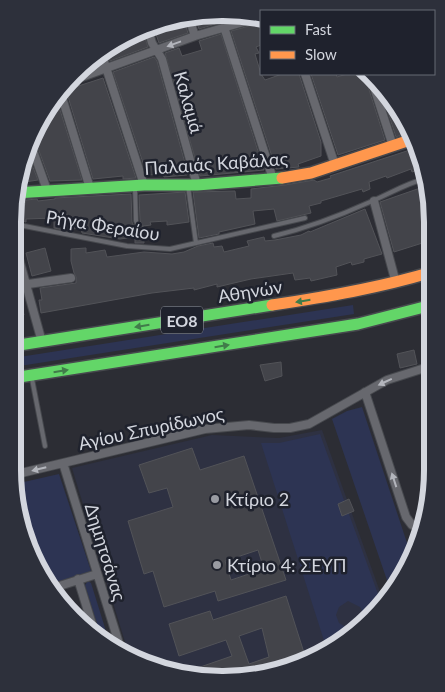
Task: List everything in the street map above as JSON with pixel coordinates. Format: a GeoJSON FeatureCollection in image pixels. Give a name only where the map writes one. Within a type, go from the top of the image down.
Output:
{"type":"FeatureCollection","features":[{"type":"Feature","properties":{"kind":"main road","name":"Παλαιάς Καβάλας"},"geometry":{"type":"LineString","coordinates":[[24,191],[192,185],[273,179],[311,172],[406,141]]}},
{"type":"Feature","properties":{"kind":"main road","name":"Αθηνών"},"geometry":{"type":"LineString","coordinates":[[21,345],[351,293],[424,274]]}},
{"type":"Feature","properties":{"kind":"main road","name":"ΕΟ8"},"geometry":{"type":"LineString","coordinates":[[21,377],[358,324],[424,307]]}},
{"type":"Feature","properties":{"kind":"street"},"geometry":{"type":"LineString","coordinates":[[85,76],[195,36],[241,22]]}},
{"type":"Feature","properties":{"kind":"street"},"geometry":{"type":"LineString","coordinates":[[191,24],[195,36]]}},
{"type":"Feature","properties":{"kind":"street"},"geometry":{"type":"LineString","coordinates":[[224,27],[273,179]]}},
{"type":"Feature","properties":{"kind":"street","name":"Καλαμά"},"geometry":{"type":"LineString","coordinates":[[150,35],[152,43],[162,59],[192,185]]}},
{"type":"Feature","properties":{"kind":"street"},"geometry":{"type":"LineString","coordinates":[[104,60],[139,186]]}},
{"type":"Feature","properties":{"kind":"street"},"geometry":{"type":"LineString","coordinates":[[306,75],[335,165]]}},
{"type":"Feature","properties":{"kind":"street"},"geometry":{"type":"LineString","coordinates":[[375,92],[393,146]]}},
{"type":"Feature","properties":{"kind":"street"},"geometry":{"type":"LineString","coordinates":[[63,100],[90,188]]}},
{"type":"Feature","properties":{"kind":"street"},"geometry":{"type":"LineString","coordinates":[[34,153],[47,190]]}},
{"type":"Feature","properties":{"kind":"street"},"geometry":{"type":"LineString","coordinates":[[374,201],[396,283]]}},
{"type":"Feature","properties":{"kind":"street"},"geometry":{"type":"LineString","coordinates":[[21,266],[42,342]]}},
{"type":"Feature","properties":{"kind":"street"},"geometry":{"type":"LineString","coordinates":[[21,285],[71,278]]}},
{"type":"Feature","properties":{"kind":"street","name":"Αγίου Σπυρίδωνος"},"geometry":{"type":"LineString","coordinates":[[21,473],[205,429],[249,425],[290,428],[309,424],[387,380],[424,368]]}},
{"type":"Feature","properties":{"kind":"street"},"geometry":{"type":"LineString","coordinates":[[365,392],[406,517],[416,526]]}},
{"type":"Feature","properties":{"kind":"street","name":"Δημητσάνας"},"geometry":{"type":"LineString","coordinates":[[63,463],[117,641]]}},
{"type":"Feature","properties":{"kind":"street"},"geometry":{"type":"LineString","coordinates":[[59,586],[97,574]]}},
{"type":"Feature","properties":{"kind":"street","name":"Δημητσάνας"},"geometry":{"type":"LineString","coordinates":[[78,580],[91,622]]}},
{"type":"Feature","properties":{"kind":"lane"},"geometry":{"type":"LineString","coordinates":[[274,236],[307,228],[419,180]]}},
{"type":"Feature","properties":{"kind":"lane"},"geometry":{"type":"LineString","coordinates":[[192,185],[196,244]]}},
{"type":"Feature","properties":{"kind":"lane"},"geometry":{"type":"LineString","coordinates":[[139,186],[136,221],[139,228]]}},
{"type":"Feature","properties":{"kind":"lane","name":"Ρήγα Φεραίου"},"geometry":{"type":"LineString","coordinates":[[21,225],[127,246],[170,249],[305,218]]}},
{"type":"Feature","properties":{"kind":"lane"},"geometry":{"type":"LineString","coordinates":[[31,376],[45,446]]}},
{"type":"Feature","properties":{"kind":"shaded area"},"geometry":{"type":"Polygon","coordinates":[[[353,305],[354,314],[21,366],[21,357],[353,305]]]}},
{"type":"Feature","properties":{"kind":"shaded area"},"geometry":{"type":"Polygon","coordinates":[[[362,407],[408,547],[388,584],[332,419],[347,411],[362,407]]]}},
{"type":"Feature","properties":{"kind":"shaded area"},"geometry":{"type":"Polygon","coordinates":[[[322,430],[381,594],[355,621],[323,644],[287,660],[262,667],[222,671],[196,669],[170,664],[126,646],[72,468],[212,435],[279,438],[322,430]]]}},
{"type":"Feature","properties":{"kind":"shaded area"},"geometry":{"type":"Polygon","coordinates":[[[320,434],[379,596],[363,613],[360,607],[348,601],[339,607],[336,615],[339,623],[347,628],[325,643],[261,443],[279,443],[320,434]]]}},
{"type":"Feature","properties":{"kind":"shaded area"},"geometry":{"type":"Polygon","coordinates":[[[59,474],[91,571],[56,582],[42,559],[32,534],[25,509],[22,482],[59,474]]]}},
{"type":"Feature","properties":{"kind":"shaded area"},"geometry":{"type":"Polygon","coordinates":[[[88,581],[91,583],[107,634],[98,628],[85,585],[88,581]]]}},
{"type":"Feature","properties":{"kind":"building"},"geometry":{"type":"Polygon","coordinates":[[[225,21],[199,29],[197,23],[225,21]]]}},
{"type":"Feature","properties":{"kind":"building"},"geometry":{"type":"Polygon","coordinates":[[[256,24],[260,25],[260,45],[256,47],[259,53],[255,54],[260,75],[265,80],[279,75],[299,75],[321,142],[321,156],[298,164],[299,167],[276,169],[231,31],[256,24]]]}},
{"type":"Feature","properties":{"kind":"building"},"geometry":{"type":"Polygon","coordinates":[[[185,25],[188,33],[159,43],[156,33],[185,25]]]}},
{"type":"Feature","properties":{"kind":"building"},"geometry":{"type":"Polygon","coordinates":[[[221,34],[264,170],[200,176],[165,53],[179,48],[182,56],[202,50],[199,41],[221,34]]]}},
{"type":"Feature","properties":{"kind":"building"},"geometry":{"type":"Polygon","coordinates":[[[145,37],[148,47],[110,61],[109,57],[111,55],[145,37]]]}},
{"type":"Feature","properties":{"kind":"building"},"geometry":{"type":"Polygon","coordinates":[[[154,57],[157,61],[187,175],[164,177],[162,174],[147,175],[113,72],[154,57]]]}},
{"type":"Feature","properties":{"kind":"building"},"geometry":{"type":"Polygon","coordinates":[[[311,75],[336,75],[337,77],[359,75],[367,82],[385,140],[338,155],[311,75]]]}},
{"type":"Feature","properties":{"kind":"building"},"geometry":{"type":"Polygon","coordinates":[[[103,78],[136,178],[123,179],[123,176],[93,179],[67,95],[73,88],[103,78]]]}},
{"type":"Feature","properties":{"kind":"building"},"geometry":{"type":"Polygon","coordinates":[[[386,105],[403,134],[396,137],[386,105]]]}},
{"type":"Feature","properties":{"kind":"building"},"geometry":{"type":"Polygon","coordinates":[[[59,106],[82,180],[50,181],[37,145],[48,122],[59,106]]]}},
{"type":"Feature","properties":{"kind":"building"},"geometry":{"type":"Polygon","coordinates":[[[410,150],[417,170],[412,172],[411,169],[387,178],[386,176],[369,182],[370,189],[363,192],[362,189],[321,201],[321,203],[309,206],[311,213],[277,221],[274,209],[253,211],[255,224],[199,238],[193,192],[235,191],[236,199],[251,198],[251,189],[314,180],[317,182],[331,178],[330,176],[410,150]]]}},
{"type":"Feature","properties":{"kind":"building"},"geometry":{"type":"Polygon","coordinates":[[[31,162],[38,180],[25,182],[31,162]]]}},
{"type":"Feature","properties":{"kind":"building"},"geometry":{"type":"Polygon","coordinates":[[[421,188],[424,243],[394,252],[380,202],[421,188]]]}},
{"type":"Feature","properties":{"kind":"building"},"geometry":{"type":"Polygon","coordinates":[[[185,192],[189,222],[167,225],[167,221],[150,222],[151,225],[143,226],[144,243],[135,243],[135,237],[120,239],[82,233],[81,228],[63,230],[54,228],[54,218],[26,219],[26,222],[21,221],[22,205],[25,205],[26,200],[37,199],[38,201],[55,198],[131,194],[132,222],[136,231],[140,232],[143,228],[140,220],[139,195],[185,192]]]}},
{"type":"Feature","properties":{"kind":"building"},"geometry":{"type":"Polygon","coordinates":[[[365,209],[382,254],[364,259],[364,262],[352,265],[351,262],[336,267],[337,275],[311,281],[310,278],[295,280],[293,273],[251,279],[217,287],[217,284],[194,290],[194,288],[152,293],[41,313],[39,300],[42,300],[40,288],[76,283],[71,261],[71,249],[86,248],[86,253],[105,250],[107,257],[144,252],[172,254],[213,243],[214,247],[222,246],[224,252],[249,246],[247,241],[264,237],[265,241],[301,235],[365,209]]]}},
{"type":"Feature","properties":{"kind":"building"},"geometry":{"type":"Polygon","coordinates":[[[45,248],[51,271],[32,276],[26,253],[45,248]]]}},
{"type":"Feature","properties":{"kind":"building"},"geometry":{"type":"Polygon","coordinates":[[[21,303],[24,315],[21,315],[21,303]]]}},
{"type":"Feature","properties":{"kind":"building"},"geometry":{"type":"Polygon","coordinates":[[[414,350],[417,364],[400,368],[397,354],[414,350]]]}},
{"type":"Feature","properties":{"kind":"building"},"geometry":{"type":"Polygon","coordinates":[[[281,362],[282,376],[265,381],[260,365],[281,362]]]}},
{"type":"Feature","properties":{"kind":"building"},"geometry":{"type":"Polygon","coordinates":[[[192,448],[200,470],[244,456],[286,580],[218,601],[215,591],[164,607],[153,571],[144,574],[128,521],[173,507],[167,488],[149,493],[139,465],[192,448]],[[258,550],[225,561],[231,580],[264,569],[258,550]]]}},
{"type":"Feature","properties":{"kind":"building"},"geometry":{"type":"Polygon","coordinates":[[[349,499],[354,511],[342,516],[338,504],[349,499]]]}},
{"type":"Feature","properties":{"kind":"building"},"geometry":{"type":"Polygon","coordinates":[[[286,596],[304,653],[275,664],[249,669],[222,671],[195,669],[232,656],[226,640],[179,656],[169,624],[210,611],[213,620],[286,596]],[[262,628],[239,636],[249,664],[269,657],[262,628]]]}},
{"type":"Feature","properties":{"kind":"traffic: fast"},"geometry":{"type":"LineString","coordinates":[[24,192],[144,185],[197,185],[282,178]]}},
{"type":"Feature","properties":{"kind":"traffic: fast"},"geometry":{"type":"LineString","coordinates":[[21,345],[272,305]]}},
{"type":"Feature","properties":{"kind":"traffic: fast"},"geometry":{"type":"LineString","coordinates":[[21,377],[358,324],[424,307]]}},
{"type":"Feature","properties":{"kind":"traffic: slow"},"geometry":{"type":"LineString","coordinates":[[282,178],[311,173],[406,141]]}},
{"type":"Feature","properties":{"kind":"traffic: slow"},"geometry":{"type":"LineString","coordinates":[[272,305],[352,292],[424,274]]}},
{"type":"Feature","properties":{"kind":"place","name":"Κτίριο 2"},"geometry":{"type":"Point","coordinates":[215,499]}},
{"type":"Feature","properties":{"kind":"place","name":"Κτίριο 4: ΣΕΥΠ"},"geometry":{"type":"Point","coordinates":[217,565]}}]}
